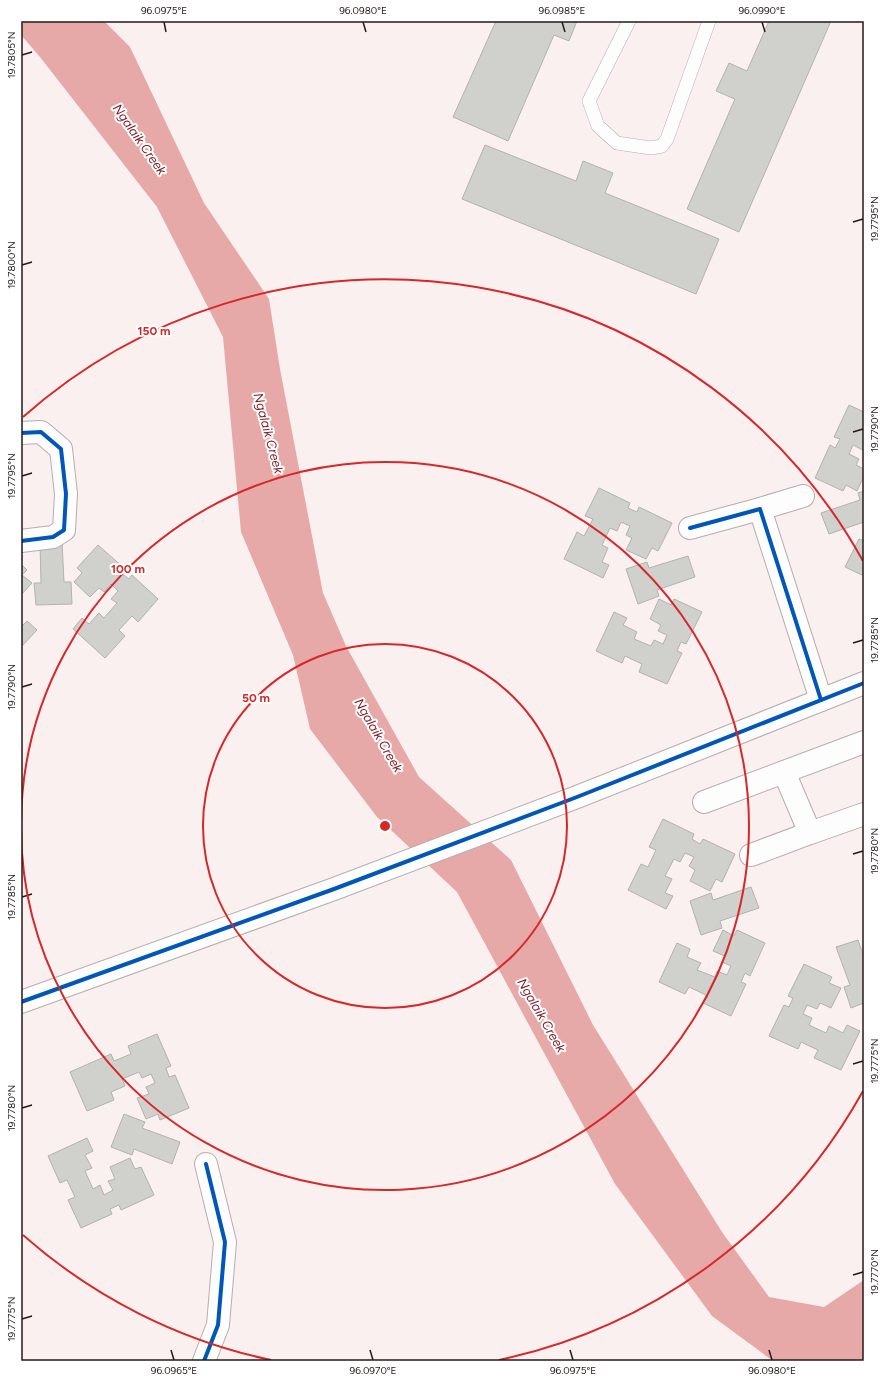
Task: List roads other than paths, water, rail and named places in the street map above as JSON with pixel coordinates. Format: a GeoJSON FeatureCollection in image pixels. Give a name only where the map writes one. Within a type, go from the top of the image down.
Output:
{"type":"FeatureCollection","features":[{"type":"Feature","properties":{"kind":"street"},"geometry":{"type":"LineString","coordinates":[[21,433],[42,432],[61,449],[66,494],[64,530],[53,537],[21,541]]}},
{"type":"Feature","properties":{"kind":"street"},"geometry":{"type":"LineString","coordinates":[[690,528],[803,496]]}},
{"type":"Feature","properties":{"kind":"street"},"geometry":{"type":"LineString","coordinates":[[760,509],[821,700]]}},
{"type":"Feature","properties":{"kind":"street"},"geometry":{"type":"LineString","coordinates":[[21,1002],[334,889],[577,797],[864,683]]}},
{"type":"Feature","properties":{"kind":"street"},"geometry":{"type":"LineString","coordinates":[[704,802],[864,742]]}},
{"type":"Feature","properties":{"kind":"street"},"geometry":{"type":"LineString","coordinates":[[784,772],[810,833]]}},
{"type":"Feature","properties":{"kind":"street"},"geometry":{"type":"LineString","coordinates":[[751,855],[864,814]]}},
{"type":"Feature","properties":{"kind":"street"},"geometry":{"type":"LineString","coordinates":[[204,1361],[218,1325],[226,1242],[206,1164]]}},
{"type":"Feature","properties":{"kind":"lane"},"geometry":{"type":"LineString","coordinates":[[629,21],[589,101],[598,126],[617,143],[650,148],[662,146],[667,139],[709,21]]}},
{"type":"Feature","properties":{"kind":"water","name":"Ngalaik Creek"},"geometry":{"type":"Polygon","coordinates":[[[21,21],[104,21],[130,47],[204,203],[269,299],[280,369],[323,593],[346,646],[419,777],[511,860],[593,1025],[722,1232],[769,1297],[824,1307],[864,1280],[864,1361],[773,1361],[712,1316],[615,1184],[457,892],[377,817],[310,729],[293,655],[241,532],[223,337],[157,207],[40,57],[21,35],[21,21]]]}}]}
